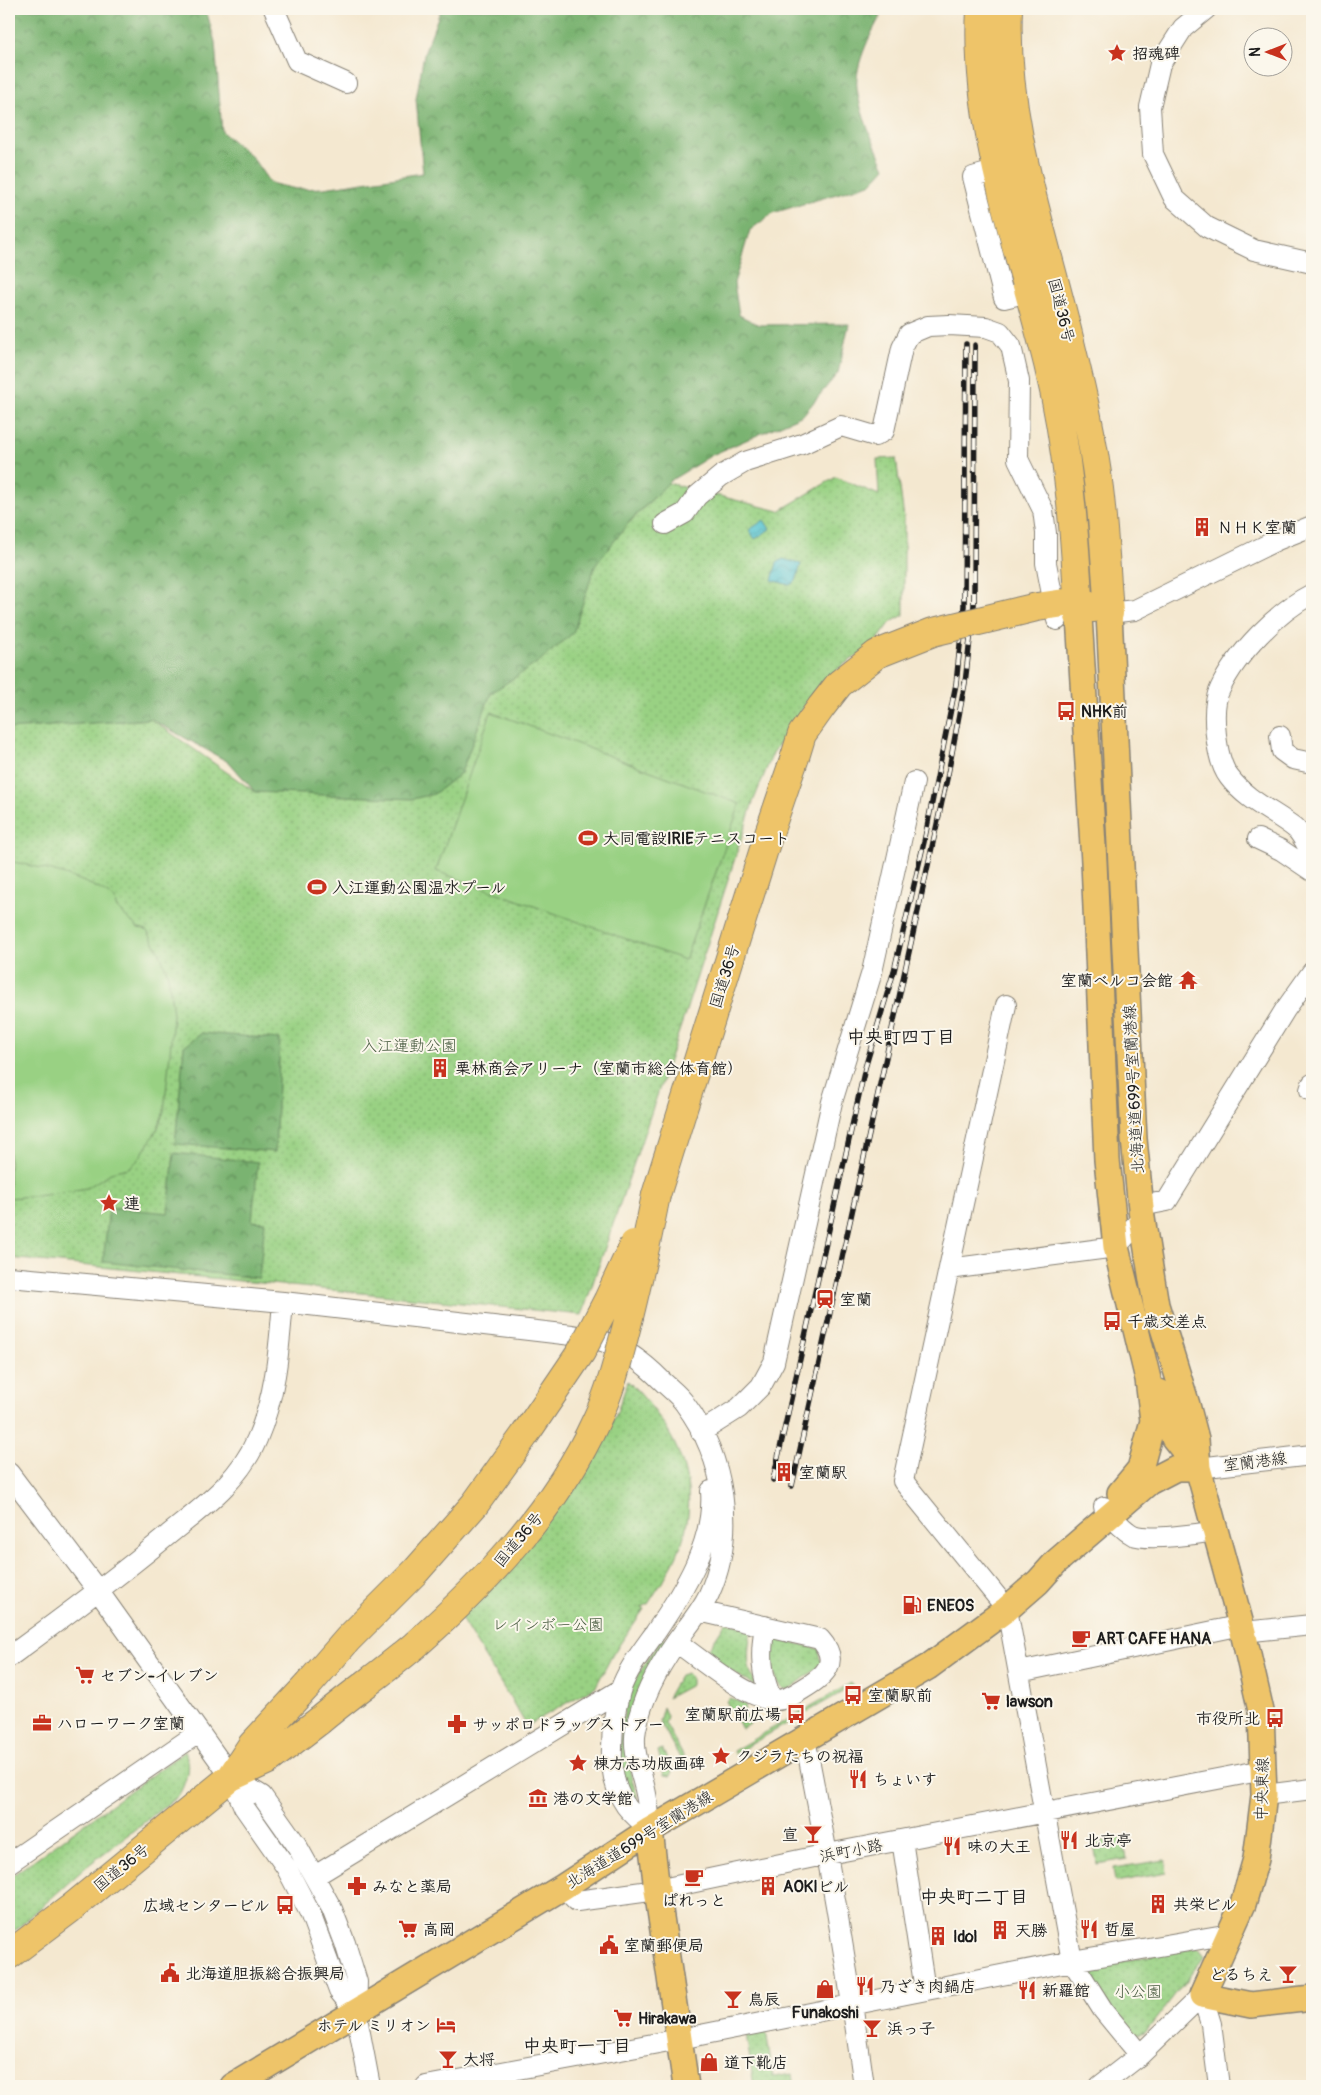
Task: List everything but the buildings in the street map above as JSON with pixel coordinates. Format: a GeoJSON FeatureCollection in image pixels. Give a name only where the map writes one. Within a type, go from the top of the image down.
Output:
{"type":"FeatureCollection","features":[{"type":"Feature","properties":{"kind":"highway","name":"国道36号"},"geometry":{"type":"LineString","coordinates":[[9,1955],[70,1909],[231,1777],[268,1760],[412,1647],[475,1587],[519,1540],[545,1506],[573,1463],[596,1422],[618,1362],[645,1251],[656,1195],[770,830],[802,734],[839,684],[876,654],[933,632],[1057,612],[1075,540],[1068,478],[1048,367],[998,170],[985,100],[981,63],[981,9]]}},
{"type":"Feature","properties":{"kind":"highway","name":"国道36号"},"geometry":{"type":"LineString","coordinates":[[1008,9],[1007,34],[1010,81],[1018,136],[1085,408],[1099,489],[1109,613]]}},
{"type":"Feature","properties":{"kind":"highway"},"geometry":{"type":"LineString","coordinates":[[1057,612],[1109,613]]}},
{"type":"Feature","properties":{"kind":"highway","name":"国道36号"},"geometry":{"type":"LineString","coordinates":[[231,1777],[252,1745],[348,1639],[416,1572],[475,1504],[581,1352],[608,1300],[656,1195]]}},
{"type":"Feature","properties":{"kind":"main road","name":"北海道道699号室蘭港線"},"geometry":{"type":"LineString","coordinates":[[1057,612],[1094,862],[1107,1160],[1116,1247],[1148,1379],[1153,1421],[1144,1461],[1124,1490],[1112,1516]]}},
{"type":"Feature","properties":{"kind":"main road","name":"北海道道699号室蘭港線"},"geometry":{"type":"LineString","coordinates":[[1109,613],[1134,1139],[1141,1212],[1156,1305],[1190,1414],[1196,1439],[1198,1468]]}},
{"type":"Feature","properties":{"kind":"main road","name":"北海道道699号室蘭港線"},"geometry":{"type":"LineString","coordinates":[[1148,1379],[1158,1388],[1174,1438],[1198,1468]]}},
{"type":"Feature","properties":{"kind":"main road","name":"北海道道699号室蘭港線"},"geometry":{"type":"LineString","coordinates":[[233,2086],[563,1887],[650,1830],[928,1667],[1007,1610],[1038,1582],[1052,1555],[1112,1516],[1198,1468]]}},
{"type":"Feature","properties":{"kind":"main road","name":"中央東線"},"geometry":{"type":"LineString","coordinates":[[1198,1468],[1242,1628],[1260,1711],[1264,1770],[1264,1795],[1256,1859],[1244,1904],[1202,1995]]}},
{"type":"Feature","properties":{"kind":"main road"},"geometry":{"type":"LineString","coordinates":[[650,1830],[686,2086]]}},
{"type":"Feature","properties":{"kind":"main road"},"geometry":{"type":"LineString","coordinates":[[1202,1995],[1251,2005],[1312,1998]]}},
{"type":"Feature","properties":{"kind":"street"},"geometry":{"type":"LineString","coordinates":[[274,9],[297,61],[346,83]]}},
{"type":"Feature","properties":{"kind":"street"},"geometry":{"type":"LineString","coordinates":[[1206,9],[1183,28],[1160,64],[1150,107],[1153,154],[1174,198],[1207,227],[1254,250],[1312,263]]}},
{"type":"Feature","properties":{"kind":"street"},"geometry":{"type":"LineString","coordinates":[[665,524],[685,513],[697,496],[721,476],[745,462],[802,444],[841,426],[874,436],[884,431],[902,348],[909,334],[928,326],[986,328],[1000,332],[1011,346],[1018,381],[1018,459],[1043,510],[1046,533],[1046,562],[1057,612]]}},
{"type":"Feature","properties":{"kind":"street"},"geometry":{"type":"LineString","coordinates":[[1109,613],[1135,610],[1277,540],[1312,526]]}},
{"type":"Feature","properties":{"kind":"street"},"geometry":{"type":"LineString","coordinates":[[1312,594],[1298,601],[1249,644],[1219,690],[1215,718],[1217,748],[1228,776],[1244,794],[1297,829],[1312,854]]}},
{"type":"Feature","properties":{"kind":"street"},"geometry":{"type":"LineString","coordinates":[[1285,740],[1282,752],[1293,759],[1312,764]]}},
{"type":"Feature","properties":{"kind":"street"},"geometry":{"type":"LineString","coordinates":[[701,1432],[739,1408],[761,1386],[774,1362],[832,1102],[872,972],[914,782]]}},
{"type":"Feature","properties":{"kind":"street"},"geometry":{"type":"LineString","coordinates":[[1258,838],[1281,850],[1312,871]]}},
{"type":"Feature","properties":{"kind":"street"},"geometry":{"type":"LineString","coordinates":[[949,1269],[1116,1247],[1141,1212],[1167,1201],[1285,1010],[1312,972]]}},
{"type":"Feature","properties":{"kind":"street"},"geometry":{"type":"LineString","coordinates":[[1006,1005],[903,1482],[1007,1610],[1072,1961],[1103,2010],[1140,2055]]}},
{"type":"Feature","properties":{"kind":"street"},"geometry":{"type":"LineString","coordinates":[[9,1277],[283,1302],[572,1335],[606,1342],[636,1359],[654,1373],[685,1403],[718,1469],[724,1509],[724,1529],[716,1574],[699,1612],[676,1642],[648,1689],[642,1703],[636,1731],[635,1748],[647,1799],[650,1830]]}},
{"type":"Feature","properties":{"kind":"street"},"geometry":{"type":"LineString","coordinates":[[9,1657],[99,1592],[222,1491],[241,1467],[256,1441],[268,1412],[274,1384],[283,1302]]}},
{"type":"Feature","properties":{"kind":"street"},"geometry":{"type":"LineString","coordinates":[[650,1830],[620,1796],[612,1767],[612,1736],[620,1690],[639,1654],[671,1608],[696,1564],[705,1539],[712,1496],[709,1464],[701,1432]]}},
{"type":"Feature","properties":{"kind":"street","name":"室蘭港線"},"geometry":{"type":"LineString","coordinates":[[1198,1468],[1312,1455]]}},
{"type":"Feature","properties":{"kind":"street"},"geometry":{"type":"LineString","coordinates":[[9,1473],[99,1592],[231,1777],[244,1807],[286,1867],[310,1913],[339,1991],[356,2012]]}},
{"type":"Feature","properties":{"kind":"street"},"geometry":{"type":"LineString","coordinates":[[1112,1516],[1134,1536],[1216,1531]]}},
{"type":"Feature","properties":{"kind":"street"},"geometry":{"type":"LineString","coordinates":[[676,1642],[744,1690],[772,1700],[789,1697],[819,1680],[828,1668],[830,1659],[828,1651],[820,1639],[699,1612]]}},
{"type":"Feature","properties":{"kind":"street"},"geometry":{"type":"LineString","coordinates":[[1018,1672],[1242,1628],[1312,1625]]}},
{"type":"Feature","properties":{"kind":"street"},"geometry":{"type":"LineString","coordinates":[[765,1626],[761,1664],[772,1700]]}},
{"type":"Feature","properties":{"kind":"street"},"geometry":{"type":"LineString","coordinates":[[315,1876],[620,1690]]}},
{"type":"Feature","properties":{"kind":"street"},"geometry":{"type":"LineString","coordinates":[[9,1862],[198,1733]]}},
{"type":"Feature","properties":{"kind":"street"},"geometry":{"type":"LineString","coordinates":[[805,1739],[828,1854],[853,2005],[864,2086]]}},
{"type":"Feature","properties":{"kind":"street","name":"浜町小路"},"geometry":{"type":"LineString","coordinates":[[563,1887],[577,1901],[657,1890],[828,1854],[1264,1770]]}},
{"type":"Feature","properties":{"kind":"street"},"geometry":{"type":"LineString","coordinates":[[231,1777],[262,1796],[296,1844],[315,1876],[342,1935],[357,1982],[356,2012],[370,2086]]}},
{"type":"Feature","properties":{"kind":"street"},"geometry":{"type":"LineString","coordinates":[[1264,1795],[1312,1789]]}},
{"type":"Feature","properties":{"kind":"street"},"geometry":{"type":"LineString","coordinates":[[902,1840],[924,1990]]}},
{"type":"Feature","properties":{"kind":"street"},"geometry":{"type":"LineString","coordinates":[[426,2086],[680,2039],[1072,1961],[1230,1934]]}},
{"type":"Feature","properties":{"kind":"street"},"geometry":{"type":"LineString","coordinates":[[1100,2086],[1140,2055],[1202,1995],[1211,2024],[1219,2086]]}},
{"type":"Feature","properties":{"kind":"green space"},"geometry":{"type":"Polygon","coordinates":[[[9,9],[198,9],[207,13],[215,42],[222,132],[252,157],[270,183],[296,189],[324,188],[423,173],[416,99],[424,54],[441,9],[885,9],[861,57],[858,68],[857,88],[864,119],[885,168],[870,184],[773,213],[750,230],[734,283],[739,315],[759,325],[849,324],[838,373],[803,415],[712,455],[670,481],[629,522],[595,566],[573,633],[537,663],[491,693],[461,773],[434,794],[412,799],[255,792],[230,763],[151,719],[9,729],[9,9]]]}},
{"type":"Feature","properties":{"kind":"green space","name":"入江運動公園"},"geometry":{"type":"Polygon","coordinates":[[[896,458],[904,518],[904,615],[891,622],[874,645],[843,665],[816,689],[773,753],[753,802],[686,1011],[582,1315],[9,1258],[9,728],[151,719],[255,792],[479,723],[491,693],[618,534],[668,483],[779,511],[836,477],[879,495],[877,459],[896,458]]]}},
{"type":"Feature","properties":{"kind":"green space","name":"大同電設IRIEテニスコート"},"geometry":{"type":"Polygon","coordinates":[[[491,712],[740,804],[685,960],[436,871],[491,712]]]}},
{"type":"Feature","properties":{"kind":"green space"},"geometry":{"type":"Polygon","coordinates":[[[9,861],[50,871],[92,885],[115,899],[116,907],[138,928],[148,932],[160,953],[168,975],[173,1014],[164,1111],[157,1130],[138,1160],[129,1168],[114,1171],[87,1188],[9,1198],[9,861]]]}},
{"type":"Feature","properties":{"kind":"green space"},"geometry":{"type":"Polygon","coordinates":[[[202,1033],[280,1039],[275,1152],[175,1144],[184,1046],[202,1033]]]}},
{"type":"Feature","properties":{"kind":"green space"},"geometry":{"type":"Polygon","coordinates":[[[174,1153],[258,1162],[252,1221],[265,1222],[259,1278],[103,1262],[109,1207],[168,1213],[174,1153]]]}},
{"type":"Feature","properties":{"kind":"green space","name":"レインボー公園"},"geometry":{"type":"Polygon","coordinates":[[[628,1381],[662,1422],[675,1443],[683,1466],[688,1490],[688,1514],[683,1539],[672,1565],[648,1604],[641,1607],[644,1609],[613,1654],[596,1686],[527,1726],[460,1617],[589,1461],[616,1415],[628,1381]]]}},
{"type":"Feature","properties":{"kind":"green space"},"geometry":{"type":"Polygon","coordinates":[[[726,1622],[751,1629],[749,1664],[750,1671],[757,1684],[755,1686],[705,1654],[726,1622]]]}},
{"type":"Feature","properties":{"kind":"green space"},"geometry":{"type":"Polygon","coordinates":[[[666,1638],[668,1640],[628,1764],[637,1797],[634,1802],[623,1786],[619,1746],[625,1707],[634,1681],[661,1639],[666,1638]]]}},
{"type":"Feature","properties":{"kind":"green space"},"geometry":{"type":"Polygon","coordinates":[[[774,1638],[819,1649],[822,1665],[788,1690],[782,1688],[771,1664],[770,1651],[774,1638]]]}},
{"type":"Feature","properties":{"kind":"green space"},"geometry":{"type":"Polygon","coordinates":[[[687,1673],[691,1677],[691,1685],[667,1698],[680,1675],[687,1673]]]}},
{"type":"Feature","properties":{"kind":"green space"},"geometry":{"type":"Polygon","coordinates":[[[851,1683],[853,1686],[734,1754],[733,1751],[851,1683]]]}},
{"type":"Feature","properties":{"kind":"green space"},"geometry":{"type":"Polygon","coordinates":[[[730,1698],[746,1705],[743,1713],[750,1724],[742,1729],[726,1701],[730,1698]]]}},
{"type":"Feature","properties":{"kind":"green space"},"geometry":{"type":"Polygon","coordinates":[[[663,1707],[667,1716],[665,1723],[686,1761],[683,1763],[659,1721],[663,1707]]]}},
{"type":"Feature","properties":{"kind":"green space"},"geometry":{"type":"Polygon","coordinates":[[[662,1749],[672,1769],[671,1776],[664,1775],[658,1751],[662,1749]]]}},
{"type":"Feature","properties":{"kind":"green space"},"geometry":{"type":"Polygon","coordinates":[[[185,1751],[188,1762],[187,1774],[178,1796],[86,1867],[9,1936],[9,1878],[185,1751]]]}},
{"type":"Feature","properties":{"kind":"green space"},"geometry":{"type":"Polygon","coordinates":[[[1123,1837],[1127,1859],[1097,1864],[1094,1843],[1123,1837]]]}},
{"type":"Feature","properties":{"kind":"green space"},"geometry":{"type":"Polygon","coordinates":[[[1165,1860],[1167,1873],[1115,1882],[1113,1868],[1165,1860]]]}},
{"type":"Feature","properties":{"kind":"green space","name":"小公園"},"geometry":{"type":"Polygon","coordinates":[[[1198,1947],[1205,1956],[1145,2033],[1137,2035],[1096,1992],[1085,1968],[1198,1947]]]}},
{"type":"Feature","properties":{"kind":"green space"},"geometry":{"type":"Polygon","coordinates":[[[766,2030],[773,2077],[792,2074],[794,2086],[754,2086],[746,2034],[766,2030]]]}},
{"type":"Feature","properties":{"kind":"water"},"geometry":{"type":"Polygon","coordinates":[[[764,520],[770,529],[755,539],[749,530],[764,520]]]}},
{"type":"Feature","properties":{"kind":"water"},"geometry":{"type":"Polygon","coordinates":[[[783,559],[801,564],[796,581],[790,585],[772,580],[777,563],[783,559]]]}},
{"type":"Feature","properties":{"kind":"railway"},"geometry":{"type":"LineString","coordinates":[[773,1480],[865,1068],[894,971],[924,842],[956,684],[964,606],[966,344]]}},
{"type":"Feature","properties":{"kind":"railway"},"geometry":{"type":"LineString","coordinates":[[792,1486],[948,774],[965,683],[974,605],[975,345]]}},
{"type":"Feature","properties":{"kind":"place","name":"招魂碑"},"geometry":{"type":"Point","coordinates":[1117,53]}},
{"type":"Feature","properties":{"kind":"place","name":"ＮＨＫ室蘭"},"geometry":{"type":"Point","coordinates":[1202,527]}},
{"type":"Feature","properties":{"kind":"place","name":"NHK前"},"geometry":{"type":"Point","coordinates":[1066,711]}},
{"type":"Feature","properties":{"kind":"place","name":"大同電設IRIEテニスコート"},"geometry":{"type":"Point","coordinates":[588,838]}},
{"type":"Feature","properties":{"kind":"place","name":"入江運動公園温水プール"},"geometry":{"type":"Point","coordinates":[317,887]}},
{"type":"Feature","properties":{"kind":"place","name":"室蘭ベルコ会館"},"geometry":{"type":"Point","coordinates":[1188,980]}},
{"type":"Feature","properties":{"kind":"place","name":"栗林商会アリーナ（室蘭市総合体育館）"},"geometry":{"type":"Point","coordinates":[440,1068]}},
{"type":"Feature","properties":{"kind":"place","name":"連"},"geometry":{"type":"Point","coordinates":[109,1203]}},
{"type":"Feature","properties":{"kind":"place","name":"室蘭"},"geometry":{"type":"Point","coordinates":[825,1299]}},
{"type":"Feature","properties":{"kind":"place","name":"千歳交差点"},"geometry":{"type":"Point","coordinates":[1112,1321]}},
{"type":"Feature","properties":{"kind":"place","name":"室蘭駅"},"geometry":{"type":"Point","coordinates":[784,1472]}},
{"type":"Feature","properties":{"kind":"place","name":"ENEOS"},"geometry":{"type":"Point","coordinates":[912,1605]}},
{"type":"Feature","properties":{"kind":"place","name":"ART CAFE HANA"},"geometry":{"type":"Point","coordinates":[1081,1638]}},
{"type":"Feature","properties":{"kind":"place","name":"セブン-イレブン"},"geometry":{"type":"Point","coordinates":[85,1675]}},
{"type":"Feature","properties":{"kind":"place","name":"室蘭駅前"},"geometry":{"type":"Point","coordinates":[853,1695]}},
{"type":"Feature","properties":{"kind":"place","name":"lawson"},"geometry":{"type":"Point","coordinates":[991,1701]}},
{"type":"Feature","properties":{"kind":"place","name":"室蘭駅前広場"},"geometry":{"type":"Point","coordinates":[796,1714]}},
{"type":"Feature","properties":{"kind":"place","name":"市役所北"},"geometry":{"type":"Point","coordinates":[1275,1718]}},
{"type":"Feature","properties":{"kind":"place","name":"ハローワーク室蘭"},"geometry":{"type":"Point","coordinates":[42,1723]}},
{"type":"Feature","properties":{"kind":"place","name":"サッポロドラッグストアー"},"geometry":{"type":"Point","coordinates":[457,1724]}},
{"type":"Feature","properties":{"kind":"place","name":"クジラたちの祝福"},"geometry":{"type":"Point","coordinates":[721,1756]}},
{"type":"Feature","properties":{"kind":"place","name":"棟方志功版画碑"},"geometry":{"type":"Point","coordinates":[578,1763]}},
{"type":"Feature","properties":{"kind":"place","name":"ちょいす"},"geometry":{"type":"Point","coordinates":[858,1779]}},
{"type":"Feature","properties":{"kind":"place","name":"港の文学館"},"geometry":{"type":"Point","coordinates":[538,1798]}},
{"type":"Feature","properties":{"kind":"place","name":"宣"},"geometry":{"type":"Point","coordinates":[813,1834]}},
{"type":"Feature","properties":{"kind":"place","name":"北京亭"},"geometry":{"type":"Point","coordinates":[1069,1840]}},
{"type":"Feature","properties":{"kind":"place","name":"味の大王"},"geometry":{"type":"Point","coordinates":[952,1846]}},
{"type":"Feature","properties":{"kind":"place","name":"ぱれっと"},"geometry":{"type":"Point","coordinates":[694,1877]}},
{"type":"Feature","properties":{"kind":"place","name":"みなと薬局"},"geometry":{"type":"Point","coordinates":[357,1886]}},
{"type":"Feature","properties":{"kind":"place","name":"AOKIビル"},"geometry":{"type":"Point","coordinates":[768,1886]}},
{"type":"Feature","properties":{"kind":"place","name":"共栄ビル"},"geometry":{"type":"Point","coordinates":[1158,1904]}},
{"type":"Feature","properties":{"kind":"place","name":"広域センタービル"},"geometry":{"type":"Point","coordinates":[285,1905]}},
{"type":"Feature","properties":{"kind":"place","name":"高岡"},"geometry":{"type":"Point","coordinates":[408,1929]}},
{"type":"Feature","properties":{"kind":"place","name":"哲屋"},"geometry":{"type":"Point","coordinates":[1089,1929]}},
{"type":"Feature","properties":{"kind":"place","name":"天勝"},"geometry":{"type":"Point","coordinates":[1000,1930]}},
{"type":"Feature","properties":{"kind":"place","name":"Idol"},"geometry":{"type":"Point","coordinates":[938,1936]}},
{"type":"Feature","properties":{"kind":"place","name":"室蘭郵便局"},"geometry":{"type":"Point","coordinates":[609,1945]}},
{"type":"Feature","properties":{"kind":"place","name":"北海道胆振総合振興局"},"geometry":{"type":"Point","coordinates":[170,1973]}},
{"type":"Feature","properties":{"kind":"place","name":"どるちえ"},"geometry":{"type":"Point","coordinates":[1288,1974]}},
{"type":"Feature","properties":{"kind":"place","name":"乃ざき肉鍋店"},"geometry":{"type":"Point","coordinates":[865,1986]}},
{"type":"Feature","properties":{"kind":"place","name":"Funakoshi"},"geometry":{"type":"Point","coordinates":[825,1989]}},
{"type":"Feature","properties":{"kind":"place","name":"新羅館"},"geometry":{"type":"Point","coordinates":[1027,1990]}},
{"type":"Feature","properties":{"kind":"place","name":"鳥辰"},"geometry":{"type":"Point","coordinates":[733,1999]}},
{"type":"Feature","properties":{"kind":"place","name":"Hirakawa"},"geometry":{"type":"Point","coordinates":[623,2018]}},
{"type":"Feature","properties":{"kind":"place","name":"ホテル ミリオン"},"geometry":{"type":"Point","coordinates":[446,2025]}},
{"type":"Feature","properties":{"kind":"place","name":"浜っ子"},"geometry":{"type":"Point","coordinates":[872,2028]}},
{"type":"Feature","properties":{"kind":"place","name":"大将"},"geometry":{"type":"Point","coordinates":[448,2059]}},
{"type":"Feature","properties":{"kind":"place","name":"道下靴店"},"geometry":{"type":"Point","coordinates":[709,2062]}},
{"type":"Feature","properties":{"kind":"district","name":"中央町四丁目"},"geometry":{"type":"Point","coordinates":[901,1037]}},
{"type":"Feature","properties":{"kind":"district","name":"中央町二丁目"},"geometry":{"type":"Point","coordinates":[974,1897]}},
{"type":"Feature","properties":{"kind":"district","name":"中央町一丁目"},"geometry":{"type":"Point","coordinates":[577,2046]}}]}
